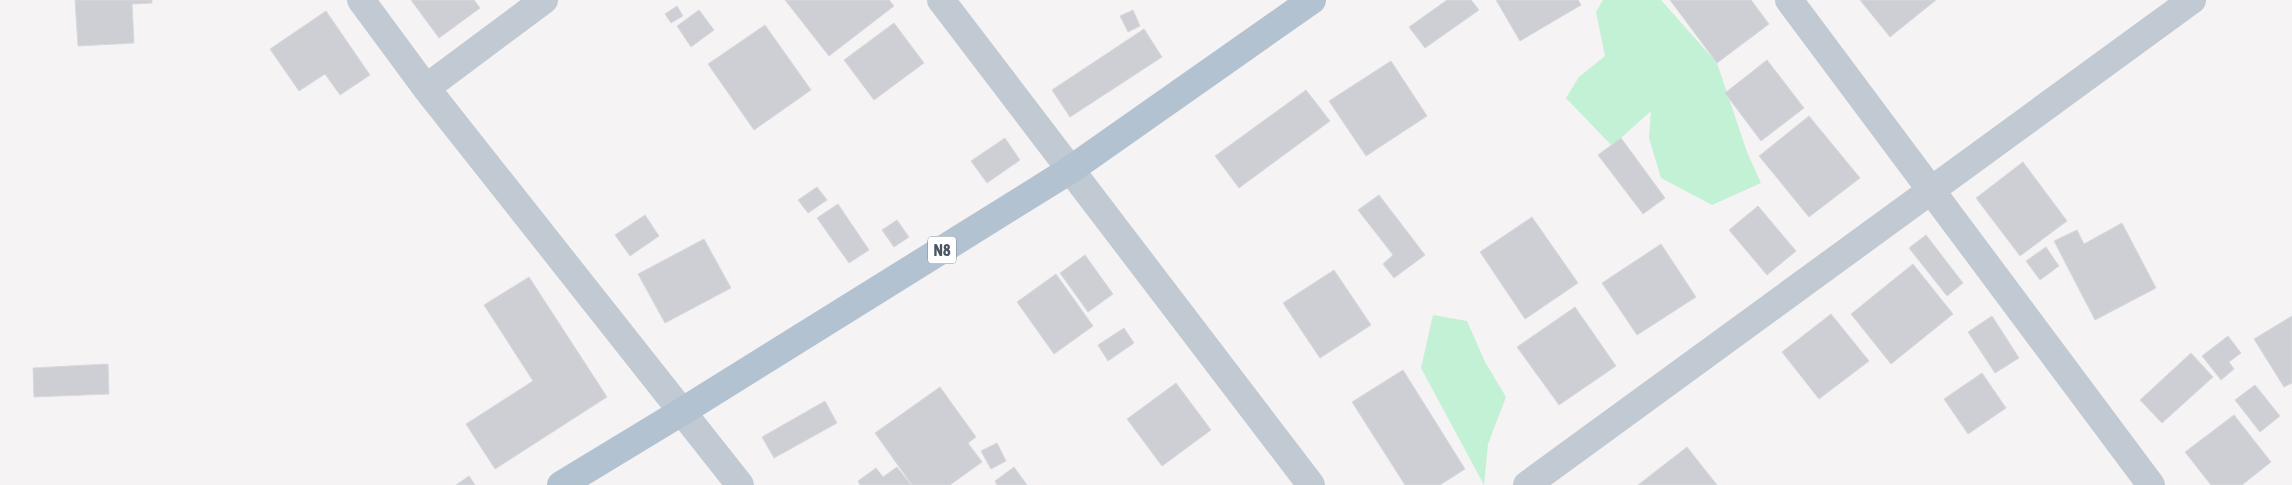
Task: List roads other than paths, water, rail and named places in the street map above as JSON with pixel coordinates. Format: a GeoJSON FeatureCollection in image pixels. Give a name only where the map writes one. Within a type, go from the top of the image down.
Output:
{"type":"FeatureCollection","features":[{"type":"Feature","properties":{"kind":"main road","name":"N8"},"geometry":{"type":"LineString","coordinates":[[561,485],[683,412],[1070,170],[1312,0]]}},
{"type":"Feature","properties":{"kind":"street"},"geometry":{"type":"LineString","coordinates":[[361,0],[426,88],[740,485]]}},
{"type":"Feature","properties":{"kind":"street"},"geometry":{"type":"LineString","coordinates":[[426,88],[544,0]]}},
{"type":"Feature","properties":{"kind":"street"},"geometry":{"type":"LineString","coordinates":[[941,0],[1311,485]]}},
{"type":"Feature","properties":{"kind":"street"},"geometry":{"type":"LineString","coordinates":[[1789,0],[2151,485]]}},
{"type":"Feature","properties":{"kind":"street"},"geometry":{"type":"LineString","coordinates":[[1527,485],[2192,0]]}}]}
